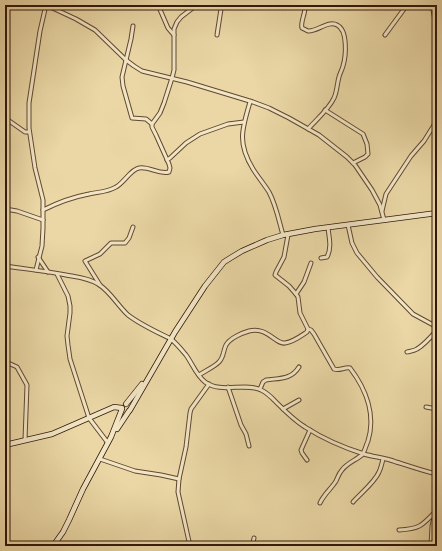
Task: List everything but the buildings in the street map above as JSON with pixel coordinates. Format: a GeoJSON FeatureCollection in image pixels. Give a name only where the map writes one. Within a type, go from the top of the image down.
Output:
{"type":"FeatureCollection","features":[{"type":"Feature","properties":{"kind":"main road"},"geometry":{"type":"LineString","coordinates":[[111,437],[205,286],[224,262],[242,251],[267,240],[286,235],[437,212]]}},
{"type":"Feature","properties":{"kind":"main road"},"geometry":{"type":"LineString","coordinates":[[53,546],[63,532],[83,489],[111,437],[124,407],[151,373]]}},
{"type":"Feature","properties":{"kind":"main road"},"geometry":{"type":"LineString","coordinates":[[5,445],[52,434],[114,407],[130,406],[129,410]]}},
{"type":"Feature","properties":{"kind":"street"},"geometry":{"type":"LineString","coordinates":[[36,270],[38,257],[42,246],[43,200],[35,168],[28,112],[40,31],[46,5],[95,30],[126,60],[142,71],[187,82],[269,108],[319,135],[353,163],[372,190],[382,211],[384,220]]}},
{"type":"Feature","properties":{"kind":"street"},"geometry":{"type":"LineString","coordinates":[[158,5],[168,28],[174,36]]}},
{"type":"Feature","properties":{"kind":"street"},"geometry":{"type":"LineString","coordinates":[[218,35],[222,5]]}},
{"type":"Feature","properties":{"kind":"street"},"geometry":{"type":"LineString","coordinates":[[306,5],[306,10],[301,25],[302,28],[308,31],[335,24],[340,26],[346,45],[343,66],[335,97],[308,129]]}},
{"type":"Feature","properties":{"kind":"street"},"geometry":{"type":"LineString","coordinates":[[385,35],[407,5]]}},
{"type":"Feature","properties":{"kind":"street"},"geometry":{"type":"LineString","coordinates":[[430,5],[433,10],[437,30]]}},
{"type":"Feature","properties":{"kind":"street"},"geometry":{"type":"LineString","coordinates":[[152,124],[160,113],[174,70],[174,29],[181,17],[194,8]]}},
{"type":"Feature","properties":{"kind":"street"},"geometry":{"type":"LineString","coordinates":[[43,210],[54,204],[69,199],[106,191],[116,187],[138,168],[164,174],[169,172],[170,168],[152,124],[146,119],[133,119],[123,86],[122,77],[133,26]]}},
{"type":"Feature","properties":{"kind":"street"},"geometry":{"type":"LineString","coordinates":[[250,102],[244,122],[242,146],[252,168],[272,198],[286,235],[284,258],[275,276],[289,286],[298,297],[300,313],[334,369],[340,370],[350,368],[366,397],[370,411],[371,422],[369,436],[363,454],[342,469],[336,480],[323,496],[320,503]]}},
{"type":"Feature","properties":{"kind":"street"},"geometry":{"type":"LineString","coordinates":[[325,110],[363,134],[367,144],[368,154],[353,163]]}},
{"type":"Feature","properties":{"kind":"street"},"geometry":{"type":"LineString","coordinates":[[5,118],[25,132],[30,132]]}},
{"type":"Feature","properties":{"kind":"street"},"geometry":{"type":"LineString","coordinates":[[167,160],[186,143],[200,134],[228,124],[244,122]]}},
{"type":"Feature","properties":{"kind":"street"},"geometry":{"type":"LineString","coordinates":[[382,211],[388,190],[411,156],[424,141],[434,124]]}},
{"type":"Feature","properties":{"kind":"street"},"geometry":{"type":"LineString","coordinates":[[5,209],[43,220]]}},
{"type":"Feature","properties":{"kind":"street"},"geometry":{"type":"LineString","coordinates":[[348,225],[352,243],[377,277],[413,314],[437,328],[416,350],[407,352]]}},
{"type":"Feature","properties":{"kind":"street"},"geometry":{"type":"LineString","coordinates":[[100,285],[85,261],[100,254],[111,243],[125,243],[129,238],[133,227]]}},
{"type":"Feature","properties":{"kind":"street"},"geometry":{"type":"LineString","coordinates":[[321,258],[328,257],[329,254],[330,244],[328,228]]}},
{"type":"Feature","properties":{"kind":"street"},"geometry":{"type":"LineString","coordinates":[[38,257],[48,272]]}},
{"type":"Feature","properties":{"kind":"street"},"geometry":{"type":"LineString","coordinates":[[296,294],[304,282],[310,263]]}},
{"type":"Feature","properties":{"kind":"street"},"geometry":{"type":"LineString","coordinates":[[5,266],[56,273],[94,281],[108,292],[128,314],[140,323],[171,339],[180,347],[204,382],[212,386],[260,389],[296,421],[310,430],[339,444],[363,454],[395,461],[437,474]]}},
{"type":"Feature","properties":{"kind":"street"},"geometry":{"type":"LineString","coordinates":[[56,273],[68,296],[70,314],[68,346],[70,359],[89,418],[108,443]]}},
{"type":"Feature","properties":{"kind":"street"},"geometry":{"type":"LineString","coordinates":[[199,375],[220,362],[229,341],[247,332],[252,330],[260,330],[281,343],[285,343],[307,332],[308,328]]}},
{"type":"Feature","properties":{"kind":"street"},"geometry":{"type":"LineString","coordinates":[[6,362],[17,367],[27,384],[25,440]]}},
{"type":"Feature","properties":{"kind":"street"},"geometry":{"type":"LineString","coordinates":[[260,389],[263,382],[266,380],[287,377],[296,372],[299,367]]}},
{"type":"Feature","properties":{"kind":"street"},"geometry":{"type":"LineString","coordinates":[[190,546],[178,492],[179,479],[186,447],[191,409],[208,384]]}},
{"type":"Feature","properties":{"kind":"street"},"geometry":{"type":"LineString","coordinates":[[228,387],[249,446]]}},
{"type":"Feature","properties":{"kind":"street"},"geometry":{"type":"LineString","coordinates":[[283,409],[299,400]]}},
{"type":"Feature","properties":{"kind":"street"},"geometry":{"type":"LineString","coordinates":[[426,407],[437,409]]}},
{"type":"Feature","properties":{"kind":"street"},"geometry":{"type":"LineString","coordinates":[[307,460],[301,450],[310,430]]}},
{"type":"Feature","properties":{"kind":"street"},"geometry":{"type":"LineString","coordinates":[[100,459],[135,471],[179,479]]}},
{"type":"Feature","properties":{"kind":"street"},"geometry":{"type":"LineString","coordinates":[[353,502],[374,480],[380,471],[383,459]]}},
{"type":"Feature","properties":{"kind":"street"},"geometry":{"type":"LineString","coordinates":[[431,546],[432,526],[437,505]]}},
{"type":"Feature","properties":{"kind":"street"},"geometry":{"type":"LineString","coordinates":[[399,530],[412,529],[421,526],[435,512]]}},
{"type":"Feature","properties":{"kind":"street"},"geometry":{"type":"LineString","coordinates":[[252,546],[254,538]]}}]}
